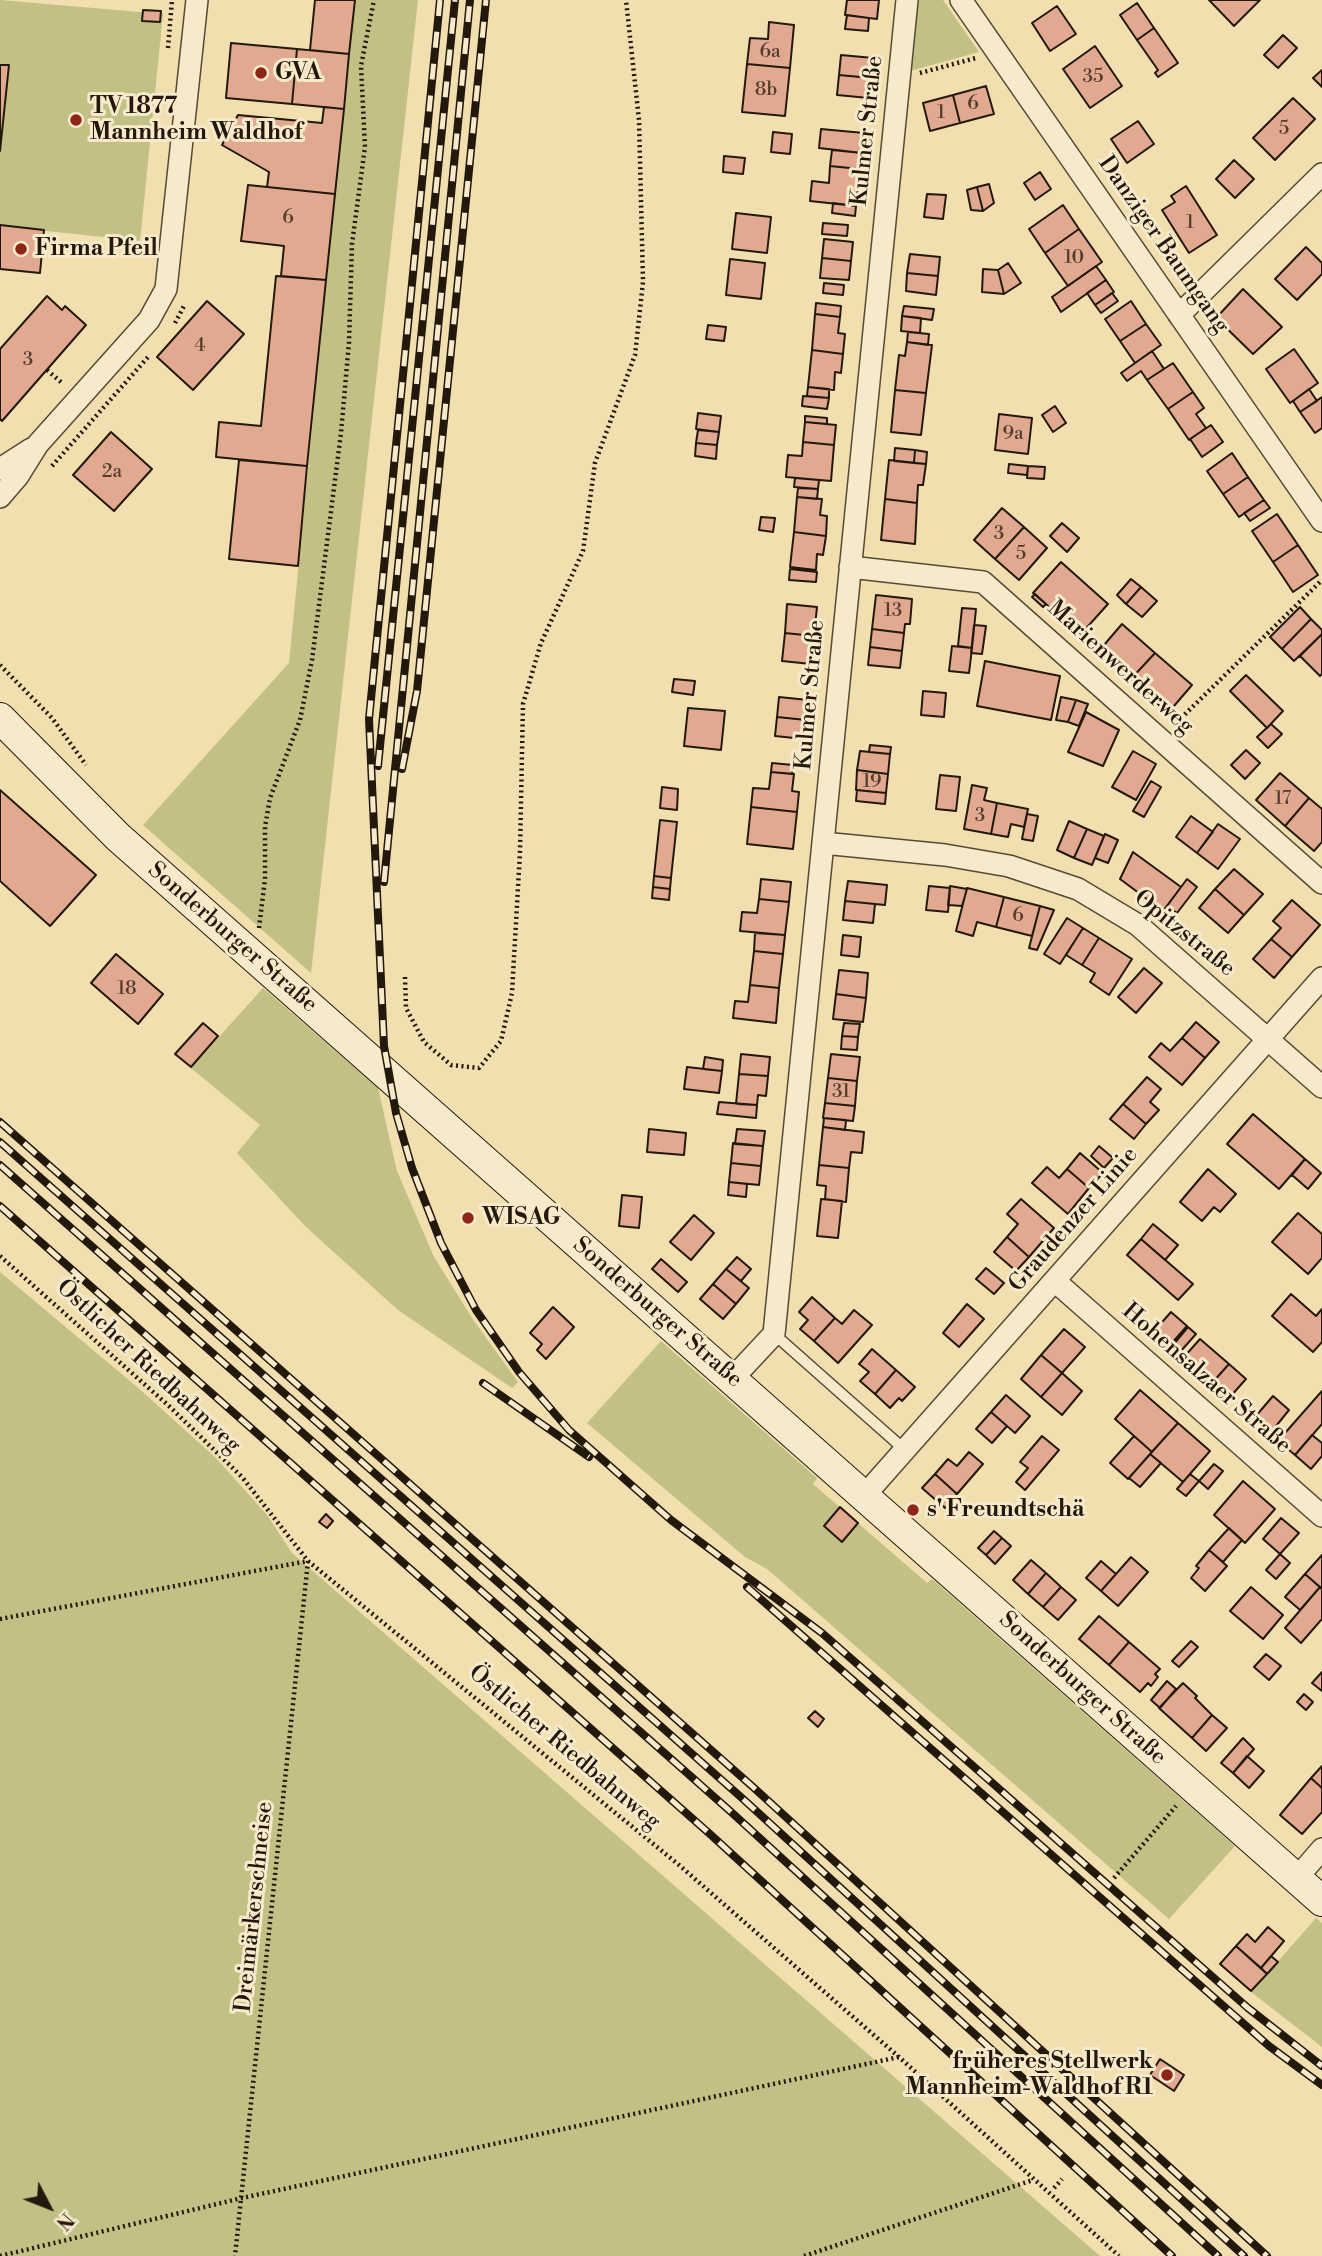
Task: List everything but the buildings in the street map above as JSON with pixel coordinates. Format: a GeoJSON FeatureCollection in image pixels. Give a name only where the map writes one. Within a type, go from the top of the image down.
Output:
{"type":"FeatureCollection","features":[{"type":"Feature","properties":{"kind":"street"},"geometry":{"type":"LineString","coordinates":[[0,497],[18,476],[38,444],[149,320],[166,289],[197,0]]}},
{"type":"Feature","properties":{"kind":"street","name":"Kulmer Straße"},"geometry":{"type":"LineString","coordinates":[[774,1334],[907,0]]}},
{"type":"Feature","properties":{"kind":"street","name":"Danziger Baumgang"},"geometry":{"type":"LineString","coordinates":[[961,0],[1322,521]]}},
{"type":"Feature","properties":{"kind":"street"},"geometry":{"type":"LineString","coordinates":[[1180,315],[1322,174]]}},
{"type":"Feature","properties":{"kind":"street"},"geometry":{"type":"LineString","coordinates":[[0,469],[38,444]]}},
{"type":"Feature","properties":{"kind":"street","name":"Marienwerderweg"},"geometry":{"type":"LineString","coordinates":[[850,568],[983,582],[1322,883]]}},
{"type":"Feature","properties":{"kind":"street","name":"Sonderburger Straße"},"geometry":{"type":"LineString","coordinates":[[0,718],[118,837],[1322,1901]]}},
{"type":"Feature","properties":{"kind":"street","name":"Opitzstraße"},"geometry":{"type":"LineString","coordinates":[[823,843],[945,855],[996,864],[1078,889],[1138,925],[1322,1087]]}},
{"type":"Feature","properties":{"kind":"street","name":"Graudenzer Linie"},"geometry":{"type":"LineString","coordinates":[[864,1496],[1322,978]]}},
{"type":"Feature","properties":{"kind":"street","name":"Hohensalzaer Straße"},"geometry":{"type":"LineString","coordinates":[[1056,1282],[1322,1516]]}},
{"type":"Feature","properties":{"kind":"street"},"geometry":{"type":"LineString","coordinates":[[732,1379],[774,1334]]}},
{"type":"Feature","properties":{"kind":"street"},"geometry":{"type":"LineString","coordinates":[[1296,1879],[1322,1849]]}},
{"type":"Feature","properties":{"kind":"lane"},"geometry":{"type":"LineString","coordinates":[[774,1334],[905,1450]]}},
{"type":"Feature","properties":{"kind":"path"},"geometry":{"type":"LineString","coordinates":[[167,53],[172,0]]}},
{"type":"Feature","properties":{"kind":"path"},"geometry":{"type":"LineString","coordinates":[[258,936],[265,879],[265,827],[270,798],[300,720],[310,672],[339,447],[349,342],[352,244],[365,147],[361,66],[374,0]]}},
{"type":"Feature","properties":{"kind":"path"},"geometry":{"type":"LineString","coordinates":[[405,977],[406,1008],[424,1042],[451,1065],[479,1068],[500,1041],[512,993],[520,852],[523,704],[541,643],[583,551],[595,463],[635,355],[643,282],[639,120],[626,0]]}},
{"type":"Feature","properties":{"kind":"path"},"geometry":{"type":"LineString","coordinates":[[900,78],[997,52]]}},
{"type":"Feature","properties":{"kind":"path"},"geometry":{"type":"LineString","coordinates":[[47,370],[62,383]]}},
{"type":"Feature","properties":{"kind":"path"},"geometry":{"type":"LineString","coordinates":[[55,392],[71,373]]}},
{"type":"Feature","properties":{"kind":"path"},"geometry":{"type":"LineString","coordinates":[[1160,739],[1322,580]]}},
{"type":"Feature","properties":{"kind":"path"},"geometry":{"type":"LineString","coordinates":[[0,665],[52,718],[92,774]]}},
{"type":"Feature","properties":{"kind":"path","name":"Östlicher Riedbahnweg"},"geometry":{"type":"LineString","coordinates":[[0,1256],[169,1406],[242,1477],[308,1561],[679,1866],[899,2057],[1119,2256]]}},
{"type":"Feature","properties":{"kind":"path"},"geometry":{"type":"LineString","coordinates":[[0,1619],[308,1561]]}},
{"type":"Feature","properties":{"kind":"path","name":"Dreimärkerschneise"},"geometry":{"type":"LineString","coordinates":[[235,2256],[308,1561]]}},
{"type":"Feature","properties":{"kind":"path"},"geometry":{"type":"LineString","coordinates":[[1114,1878],[1193,1787]]}},
{"type":"Feature","properties":{"kind":"path"},"geometry":{"type":"LineString","coordinates":[[0,2256],[242,2198],[899,2057]]}},
{"type":"Feature","properties":{"kind":"path"},"geometry":{"type":"LineString","coordinates":[[1054,2188],[1062,2179]]}},
{"type":"Feature","properties":{"kind":"path"},"geometry":{"type":"LineString","coordinates":[[804,2256],[1033,2180]]}},
{"type":"Feature","properties":{"kind":"shaded area","name":"TV 1877 Mannheim Waldhof"},"geometry":{"type":"Polygon","coordinates":[[[0,0],[163,14],[140,241],[0,226],[0,0]]]}},
{"type":"Feature","properties":{"kind":"shaded area"},"geometry":{"type":"Polygon","coordinates":[[[354,0],[418,0],[311,973],[143,825],[289,663],[354,0]]]}},
{"type":"Feature","properties":{"kind":"shaded area"},"geometry":{"type":"Polygon","coordinates":[[[918,0],[943,0],[979,52],[910,71],[918,0]]]}},
{"type":"Feature","properties":{"kind":"shaded area"},"geometry":{"type":"Polygon","coordinates":[[[263,988],[378,1088],[397,1171],[434,1257],[474,1321],[518,1382],[512,1388],[398,1310],[306,1227],[237,1153],[260,1125],[191,1068],[263,988]]]}},
{"type":"Feature","properties":{"kind":"shaded area"},"geometry":{"type":"Polygon","coordinates":[[[0,1272],[136,1386],[216,1458],[267,1515],[292,1553],[1100,2256],[0,2256],[0,1272]]]}},
{"type":"Feature","properties":{"kind":"shaded area"},"geometry":{"type":"Polygon","coordinates":[[[661,1341],[817,1478],[813,1484],[927,1583],[932,1579],[1235,1846],[1169,1919],[767,1569],[745,1557],[587,1423],[661,1341]]]}},
{"type":"Feature","properties":{"kind":"shaded area"},"geometry":{"type":"Polygon","coordinates":[[[1316,1918],[1322,1923],[1322,2047],[1251,1992],[1316,1918]]]}},
{"type":"Feature","properties":{"kind":"railway"},"geometry":{"type":"LineString","coordinates":[[440,0],[369,719],[384,1046],[396,1113],[412,1168],[441,1243],[476,1310],[519,1372],[569,1430],[671,1520],[822,1633],[1248,2008],[1322,2066]]}},
{"type":"Feature","properties":{"kind":"railway"},"geometry":{"type":"LineString","coordinates":[[378,766],[455,0]]}},
{"type":"Feature","properties":{"kind":"railway"},"geometry":{"type":"LineString","coordinates":[[384,882],[470,0]]}},
{"type":"Feature","properties":{"kind":"railway"},"geometry":{"type":"LineString","coordinates":[[402,769],[417,691],[486,0]]}},
{"type":"Feature","properties":{"kind":"railway"},"geometry":{"type":"LineString","coordinates":[[0,1122],[753,1787],[1267,2256]]}},
{"type":"Feature","properties":{"kind":"railway"},"geometry":{"type":"LineString","coordinates":[[0,1142],[742,1798],[1244,2256]]}},
{"type":"Feature","properties":{"kind":"railway"},"geometry":{"type":"LineString","coordinates":[[0,1165],[730,1811],[1218,2256]]}},
{"type":"Feature","properties":{"kind":"railway"},"geometry":{"type":"LineString","coordinates":[[0,1206],[711,1835],[1172,2256]]}},
{"type":"Feature","properties":{"kind":"railway"},"geometry":{"type":"LineString","coordinates":[[483,1383],[589,1457]]}},
{"type":"Feature","properties":{"kind":"railway"},"geometry":{"type":"LineString","coordinates":[[747,1587],[1269,2046],[1322,2085]]}},
{"type":"Feature","properties":{"kind":"place","name":"GVA"},"geometry":{"type":"Point","coordinates":[261,73]}},
{"type":"Feature","properties":{"kind":"place","name":"TV 1877 Mannheim Waldhof"},"geometry":{"type":"Point","coordinates":[76,120]}},
{"type":"Feature","properties":{"kind":"place","name":"Firma Pfeil"},"geometry":{"type":"Point","coordinates":[21,249]}},
{"type":"Feature","properties":{"kind":"place","name":"WISAG"},"geometry":{"type":"Point","coordinates":[468,1218]}},
{"type":"Feature","properties":{"kind":"place","name":"s' Freundtschä"},"geometry":{"type":"Point","coordinates":[913,1510]}},
{"type":"Feature","properties":{"kind":"place","name":"früheres Stellwerk Mannheim-Waldhof R1"},"geometry":{"type":"Point","coordinates":[1167,2075]}}]}
